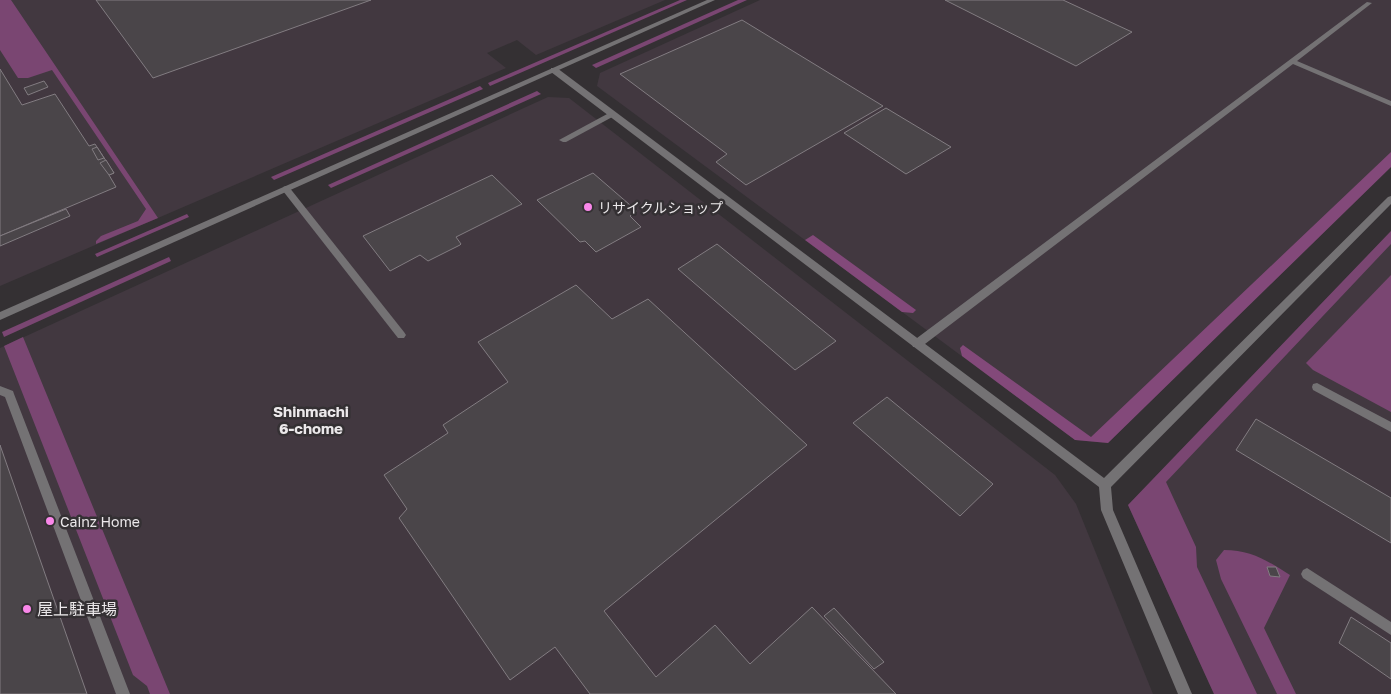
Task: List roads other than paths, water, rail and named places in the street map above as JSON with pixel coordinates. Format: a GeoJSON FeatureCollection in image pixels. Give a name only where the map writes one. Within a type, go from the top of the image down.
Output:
{"type":"FeatureCollection","features":[{"type":"Feature","properties":{"kind":"street"},"geometry":{"type":"LineString","coordinates":[[0,316],[712,0]]}},
{"type":"Feature","properties":{"kind":"street"},"geometry":{"type":"LineString","coordinates":[[917,344],[1369,3]]}},
{"type":"Feature","properties":{"kind":"street"},"geometry":{"type":"LineString","coordinates":[[1291,61],[1391,104]]}},
{"type":"Feature","properties":{"kind":"street"},"geometry":{"type":"LineString","coordinates":[[554,70],[1105,485]]}},
{"type":"Feature","properties":{"kind":"street"},"geometry":{"type":"LineString","coordinates":[[563,140],[612,115]]}},
{"type":"Feature","properties":{"kind":"street"},"geometry":{"type":"LineString","coordinates":[[286,189],[401,335]]}},
{"type":"Feature","properties":{"kind":"street"},"geometry":{"type":"LineString","coordinates":[[1185,694],[1106,510],[1105,485],[1391,198]]}},
{"type":"Feature","properties":{"kind":"street"},"geometry":{"type":"LineString","coordinates":[[1317,387],[1391,427]]}},
{"type":"Feature","properties":{"kind":"street"},"geometry":{"type":"LineString","coordinates":[[0,390],[9,394],[123,694]]}},
{"type":"Feature","properties":{"kind":"street"},"geometry":{"type":"LineString","coordinates":[[1307,574],[1391,629]]}},
{"type":"Feature","properties":{"kind":"place","name":"リサイクルショップ"},"geometry":{"type":"Point","coordinates":[588,207]}},
{"type":"Feature","properties":{"kind":"place","name":"Cainz Home"},"geometry":{"type":"Point","coordinates":[50,521]}},
{"type":"Feature","properties":{"kind":"place","name":"屋上駐車場"},"geometry":{"type":"Point","coordinates":[27,609]}},
{"type":"Feature","properties":{"kind":"district","name":"Shinmachi 6-chome"},"geometry":{"type":"Point","coordinates":[311,420]}}]}
